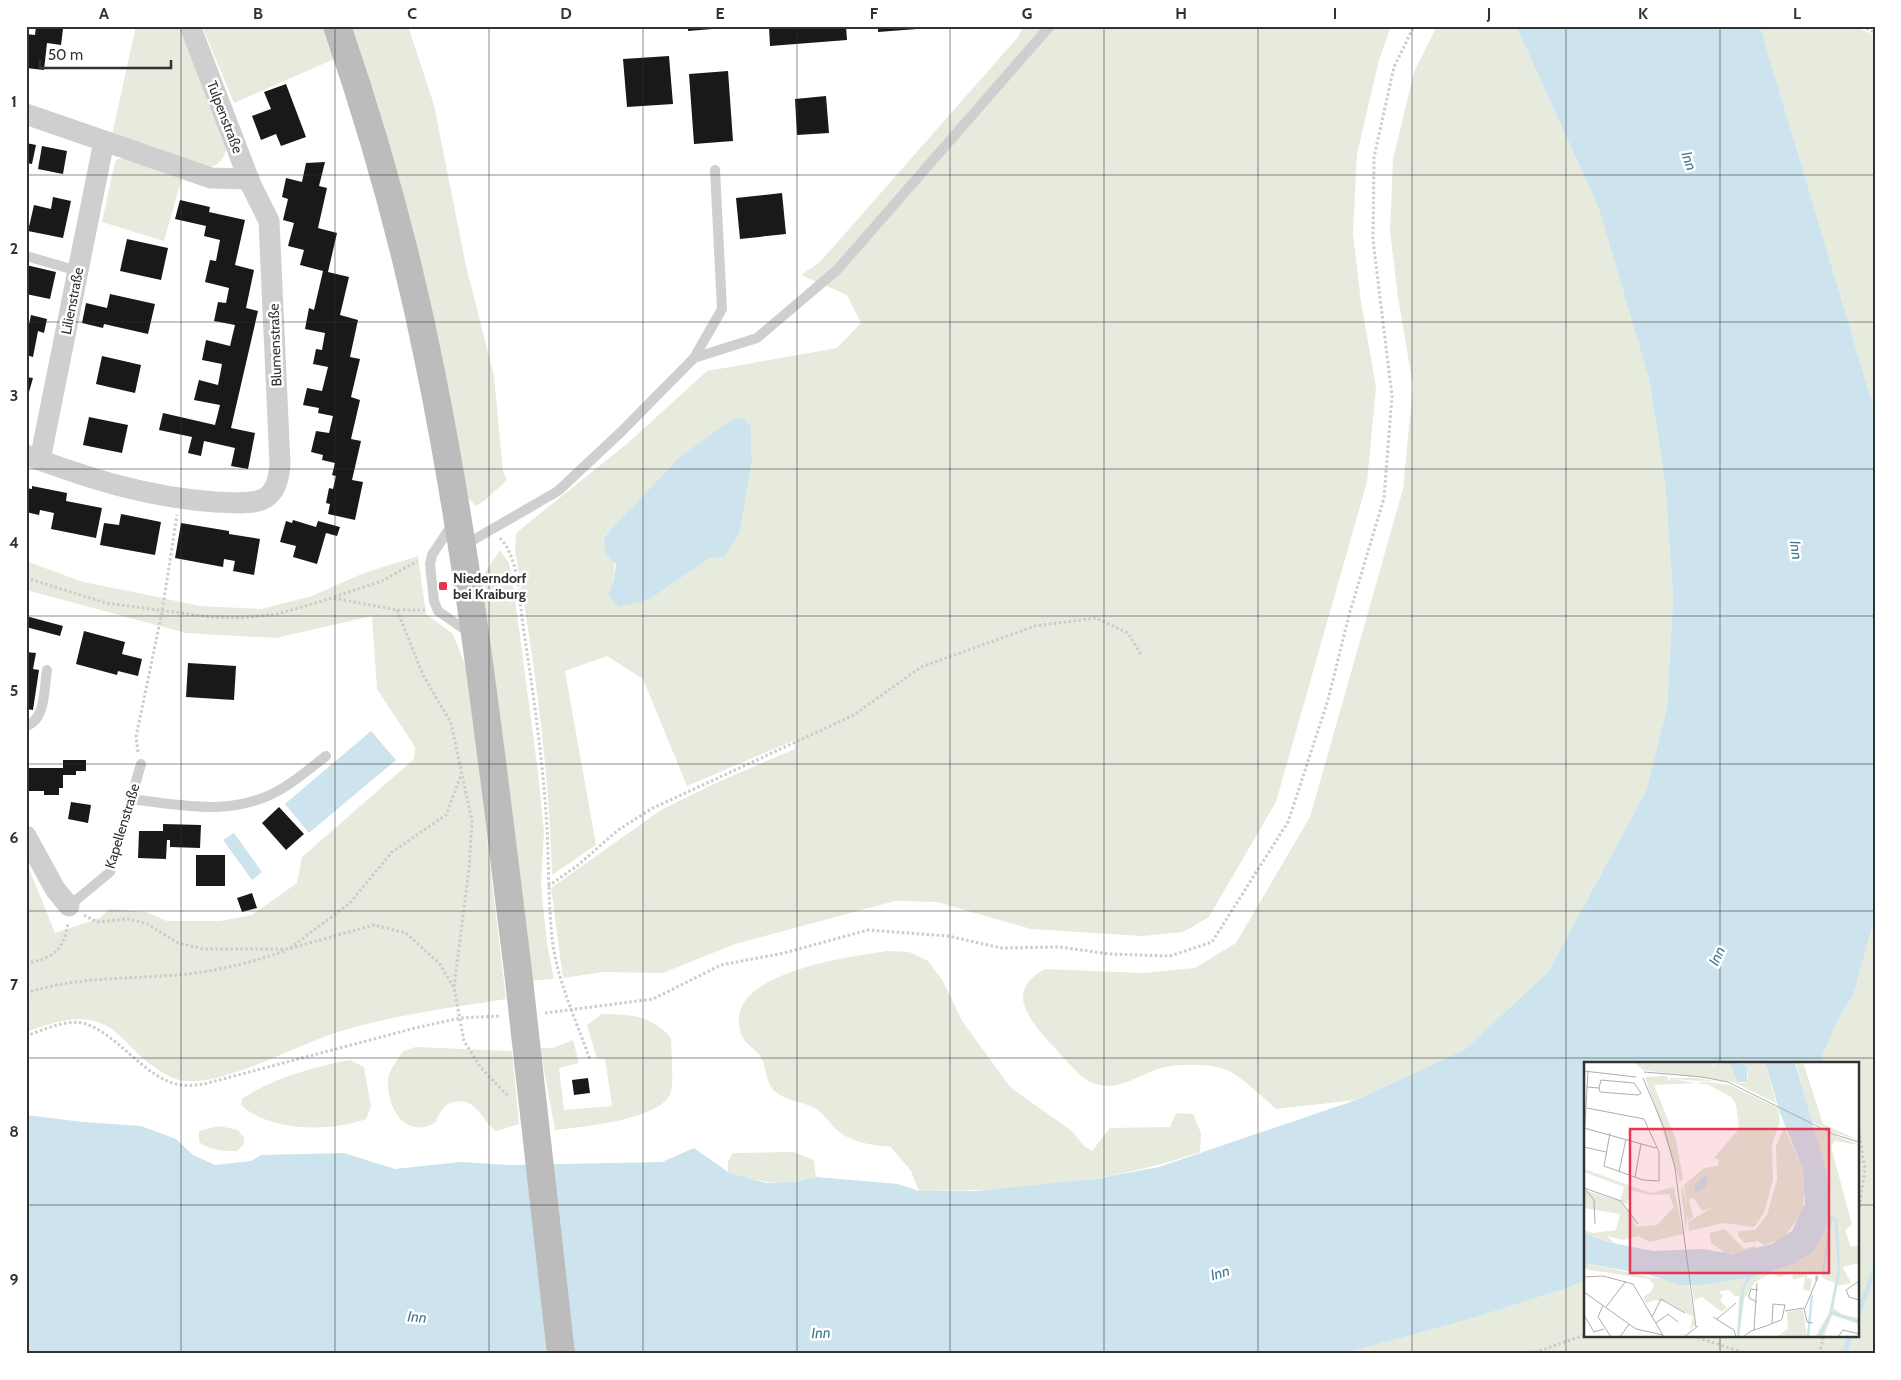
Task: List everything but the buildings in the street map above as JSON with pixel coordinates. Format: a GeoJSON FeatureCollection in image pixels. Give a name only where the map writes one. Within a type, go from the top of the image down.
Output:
{"type":"FeatureCollection","features":[{"type":"Feature","properties":{"kind":"main road"},"geometry":{"type":"LineString","coordinates":[[338,26],[354,75],[404,255],[431,369],[457,516],[476,637],[518,971],[528,1061],[524,1106],[561,1354]]}},
{"type":"Feature","properties":{"kind":"street","name":"Tulpenstraße"},"geometry":{"type":"LineString","coordinates":[[190,26],[249,179]]}},
{"type":"Feature","properties":{"kind":"street"},"geometry":{"type":"LineString","coordinates":[[26,114],[211,178],[249,179]]}},
{"type":"Feature","properties":{"kind":"street","name":"Lilienstraße"},"geometry":{"type":"LineString","coordinates":[[33,458],[78,271],[104,141]]}},
{"type":"Feature","properties":{"kind":"street","name":"Blumenstraße"},"geometry":{"type":"LineString","coordinates":[[33,458],[118,487],[179,499],[233,503],[260,500],[274,488],[279,476],[272,240],[269,221],[249,179]]}},
{"type":"Feature","properties":{"kind":"street"},"geometry":{"type":"LineString","coordinates":[[26,836],[54,889],[69,906]]}},
{"type":"Feature","properties":{"kind":"lane"},"geometry":{"type":"LineString","coordinates":[[694,358],[757,338],[837,270],[1050,26]]}},
{"type":"Feature","properties":{"kind":"lane"},"geometry":{"type":"LineString","coordinates":[[462,547],[558,491],[621,432],[694,358],[722,309],[715,170]]}},
{"type":"Feature","properties":{"kind":"lane"},"geometry":{"type":"LineString","coordinates":[[26,256],[78,271]]}},
{"type":"Feature","properties":{"kind":"lane"},"geometry":{"type":"LineString","coordinates":[[457,516],[432,555],[430,564],[434,601],[438,611],[476,637]]}},
{"type":"Feature","properties":{"kind":"lane"},"geometry":{"type":"LineString","coordinates":[[26,726],[36,720],[40,712],[47,670]]}},
{"type":"Feature","properties":{"kind":"lane"},"geometry":{"type":"LineString","coordinates":[[130,799],[199,807],[228,808],[256,801],[283,788],[326,756]]}},
{"type":"Feature","properties":{"kind":"lane","name":"Kapellenstraße"},"geometry":{"type":"LineString","coordinates":[[69,906],[110,872],[141,764]]}},
{"type":"Feature","properties":{"kind":"path"},"geometry":{"type":"LineString","coordinates":[[544,1013],[574,1011],[653,999],[721,965],[784,953],[868,930],[948,936],[1000,948],[1060,947],[1109,954],[1170,956],[1212,942],[1288,822],[1328,700],[1349,615],[1384,498],[1392,396],[1373,240],[1374,157],[1394,68],[1414,26]]}},
{"type":"Feature","properties":{"kind":"path"},"geometry":{"type":"LineString","coordinates":[[1862,26],[1875,33]]}},
{"type":"Feature","properties":{"kind":"path"},"geometry":{"type":"LineString","coordinates":[[138,753],[136,737],[162,612],[179,499]]}},
{"type":"Feature","properties":{"kind":"path"},"geometry":{"type":"LineString","coordinates":[[492,530],[505,543],[516,581],[547,827],[548,886],[558,977],[574,1011],[590,1060]]}},
{"type":"Feature","properties":{"kind":"path"},"geometry":{"type":"LineString","coordinates":[[26,578],[106,603],[162,612],[242,618],[277,614],[333,598],[382,581],[412,563],[432,555]]}},
{"type":"Feature","properties":{"kind":"path"},"geometry":{"type":"LineString","coordinates":[[333,598],[397,610],[438,611]]}},
{"type":"Feature","properties":{"kind":"path"},"geometry":{"type":"LineString","coordinates":[[397,610],[423,675],[451,723],[472,821],[469,869],[454,988]]}},
{"type":"Feature","properties":{"kind":"path"},"geometry":{"type":"LineString","coordinates":[[548,886],[577,866],[618,830],[653,808],[854,715],[921,667],[1035,626],[1096,618],[1128,633],[1142,656]]}},
{"type":"Feature","properties":{"kind":"path"},"geometry":{"type":"LineString","coordinates":[[26,962],[50,956],[61,946],[65,940],[69,906],[97,922],[114,920],[137,921],[147,924],[178,943],[204,949],[288,949],[350,902],[392,852],[446,815],[461,775]]}},
{"type":"Feature","properties":{"kind":"path"},"geometry":{"type":"LineString","coordinates":[[26,993],[53,984],[82,980],[163,976],[200,971],[258,960],[288,949],[314,944],[359,928],[374,925],[389,928],[406,933],[440,964],[454,988],[464,1041],[477,1062],[524,1106]]}},
{"type":"Feature","properties":{"kind":"path"},"geometry":{"type":"LineString","coordinates":[[26,1036],[67,1024],[86,1024],[122,1048],[153,1073],[180,1085],[204,1084],[415,1028],[461,1018],[504,1016]]}},
{"type":"Feature","properties":{"kind":"path"},"geometry":{"type":"LineString","coordinates":[[1858,1127],[1865,1169],[1858,1214]]}},
{"type":"Feature","properties":{"kind":"path"},"geometry":{"type":"LineString","coordinates":[[1530,1354],[1584,1335]]}},
{"type":"Feature","properties":{"kind":"path"},"geometry":{"type":"LineString","coordinates":[[1699,1338],[1747,1354]]}},
{"type":"Feature","properties":{"kind":"path"},"geometry":{"type":"LineString","coordinates":[[1819,1354],[1823,1338]]}},
{"type":"Feature","properties":{"kind":"path"},"geometry":{"type":"LineString","coordinates":[[1625,1354],[1634,1354]]}},
{"type":"Feature","properties":{"kind":"shaded area"},"geometry":{"type":"Polygon","coordinates":[[[136,26],[180,26],[227,146],[222,159],[217,164],[211,167],[112,135],[136,26]]]}},
{"type":"Feature","properties":{"kind":"shaded area"},"geometry":{"type":"Polygon","coordinates":[[[202,26],[328,26],[339,57],[234,103],[202,26]]]}},
{"type":"Feature","properties":{"kind":"shaded area"},"geometry":{"type":"Polygon","coordinates":[[[347,26],[408,26],[434,105],[466,266],[494,376],[503,471],[507,480],[476,506],[467,497],[347,26]]]}},
{"type":"Feature","properties":{"kind":"shaded area"},"geometry":{"type":"Polygon","coordinates":[[[1023,26],[1391,26],[1379,60],[1357,154],[1353,233],[1361,302],[1376,387],[1367,482],[1276,802],[1209,917],[1183,932],[1142,936],[1031,929],[937,902],[895,901],[735,944],[663,973],[604,972],[563,978],[551,888],[661,810],[720,781],[795,749],[795,740],[687,786],[643,679],[607,656],[565,671],[596,845],[552,875],[548,794],[540,712],[515,551],[516,533],[629,442],[707,371],[837,348],[861,323],[847,295],[801,275],[820,262],[1018,37],[1023,26]],[[751,427],[624,517],[604,536],[614,566],[614,578],[608,595],[650,599],[710,558],[740,531],[752,463],[751,427]]]}},
{"type":"Feature","properties":{"kind":"shaded area"},"geometry":{"type":"Polygon","coordinates":[[[1437,26],[1516,26],[1599,209],[1649,379],[1665,482],[1673,597],[1667,708],[1646,791],[1548,972],[1464,1050],[1356,1100],[1276,1109],[1235,1074],[1215,1067],[1171,1066],[1156,1069],[1123,1083],[1105,1086],[1096,1084],[1085,1079],[1076,1071],[1043,1035],[1027,1012],[1023,993],[1032,978],[1045,969],[1142,973],[1195,968],[1236,943],[1310,817],[1403,489],[1413,386],[1398,297],[1390,231],[1393,159],[1414,72],[1437,26]]]}},
{"type":"Feature","properties":{"kind":"shaded area"},"geometry":{"type":"Polygon","coordinates":[[[1760,26],[1855,26],[1875,36],[1875,412],[1760,26]]]}},
{"type":"Feature","properties":{"kind":"shaded area"},"geometry":{"type":"Polygon","coordinates":[[[118,159],[126,159],[182,178],[164,241],[102,222],[115,162],[118,159]]]}},
{"type":"Feature","properties":{"kind":"shaded area"},"geometry":{"type":"Polygon","coordinates":[[[500,550],[509,563],[512,576],[538,772],[544,832],[541,885],[547,944],[554,979],[530,981],[479,591],[484,574],[500,550]]]}},
{"type":"Feature","properties":{"kind":"shaded area"},"geometry":{"type":"Polygon","coordinates":[[[418,556],[426,614],[453,634],[467,669],[506,999],[421,1012],[359,1026],[321,1038],[242,1070],[204,1080],[183,1081],[166,1075],[144,1060],[113,1030],[92,1020],[81,1019],[59,1022],[26,1032],[26,861],[55,933],[100,918],[109,909],[146,912],[167,921],[220,921],[252,915],[297,883],[302,857],[414,759],[415,747],[377,689],[372,616],[276,638],[186,633],[26,590],[26,561],[83,582],[200,606],[261,609],[312,596],[364,573],[418,556]]]}},
{"type":"Feature","properties":{"kind":"shaded area"},"geometry":{"type":"Polygon","coordinates":[[[1875,917],[1875,1354],[1342,1354],[1470,1319],[1570,1287],[1584,1280],[1584,1338],[1858,1338],[1858,1062],[1820,1062],[1839,1017],[1853,996],[1875,917]]]}},
{"type":"Feature","properties":{"kind":"shaded area"},"geometry":{"type":"Polygon","coordinates":[[[887,951],[909,952],[928,961],[943,981],[962,1021],[1011,1088],[1072,1131],[1084,1146],[1092,1151],[1110,1128],[1170,1127],[1176,1113],[1193,1114],[1201,1133],[1200,1152],[1132,1171],[1061,1183],[1026,1187],[919,1191],[911,1171],[891,1147],[849,1138],[837,1130],[819,1111],[811,1106],[779,1095],[774,1091],[769,1083],[760,1056],[742,1036],[739,1015],[748,997],[767,983],[791,972],[845,958],[887,951]]]}},
{"type":"Feature","properties":{"kind":"shaded area"},"geometry":{"type":"Polygon","coordinates":[[[602,1014],[640,1017],[655,1024],[671,1038],[671,1092],[665,1102],[637,1116],[601,1124],[555,1130],[540,1048],[553,1048],[573,1040],[579,1063],[559,1068],[564,1110],[612,1106],[605,1059],[597,1059],[587,1025],[602,1014]]]}},
{"type":"Feature","properties":{"kind":"shaded area"},"geometry":{"type":"Polygon","coordinates":[[[416,1047],[512,1051],[519,1124],[496,1131],[478,1110],[468,1103],[461,1101],[453,1102],[444,1107],[436,1122],[425,1127],[407,1124],[394,1110],[388,1090],[388,1079],[392,1068],[403,1051],[416,1047]]]}},
{"type":"Feature","properties":{"kind":"shaded area"},"geometry":{"type":"Polygon","coordinates":[[[350,1060],[364,1067],[371,1107],[366,1119],[335,1126],[301,1127],[284,1125],[268,1120],[253,1114],[241,1105],[242,1099],[280,1079],[322,1066],[350,1060]]]}},
{"type":"Feature","properties":{"kind":"shaded area"},"geometry":{"type":"Polygon","coordinates":[[[219,1126],[238,1130],[244,1138],[244,1144],[237,1151],[217,1150],[199,1142],[199,1131],[219,1126]]]}},
{"type":"Feature","properties":{"kind":"shaded area"},"geometry":{"type":"Polygon","coordinates":[[[793,1152],[814,1160],[816,1177],[781,1183],[752,1179],[728,1172],[728,1161],[733,1153],[793,1152]]]}},
{"type":"Feature","properties":{"kind":"water","name":"Inn"},"geometry":{"type":"Polygon","coordinates":[[[1516,26],[1760,26],[1875,412],[1875,917],[1853,996],[1839,1017],[1820,1062],[1584,1062],[1584,1280],[1570,1287],[1470,1319],[1342,1354],[26,1354],[26,1115],[83,1122],[141,1126],[176,1139],[193,1155],[215,1165],[251,1161],[261,1155],[344,1153],[395,1169],[460,1162],[510,1165],[662,1162],[694,1148],[728,1172],[766,1183],[795,1182],[816,1177],[898,1184],[919,1191],[976,1191],[1094,1179],[1159,1167],[1356,1100],[1464,1050],[1548,972],[1646,791],[1667,708],[1673,597],[1665,482],[1649,379],[1599,209],[1516,26]]]}},
{"type":"Feature","properties":{"kind":"water"},"geometry":{"type":"Polygon","coordinates":[[[735,418],[744,419],[751,427],[752,462],[740,531],[724,557],[710,558],[650,599],[619,607],[608,595],[614,579],[616,565],[606,553],[604,537],[681,456],[735,418]]]}},
{"type":"Feature","properties":{"kind":"water"},"geometry":{"type":"Polygon","coordinates":[[[371,731],[396,760],[309,833],[285,804],[371,731]]]}},
{"type":"Feature","properties":{"kind":"water"},"geometry":{"type":"Polygon","coordinates":[[[234,833],[262,872],[252,880],[223,840],[234,833]]]}},
{"type":"Feature","properties":{"kind":"waterway"},"geometry":{"type":"LineString","coordinates":[[1858,1314],[1875,1268]]}},
{"type":"Feature","properties":{"kind":"waterway"},"geometry":{"type":"LineString","coordinates":[[1844,1354],[1849,1338]]}},
{"type":"Feature","properties":{"kind":"place","name":"Niederndorf bei Kraiburg"},"geometry":{"type":"Point","coordinates":[443,586]}}]}
